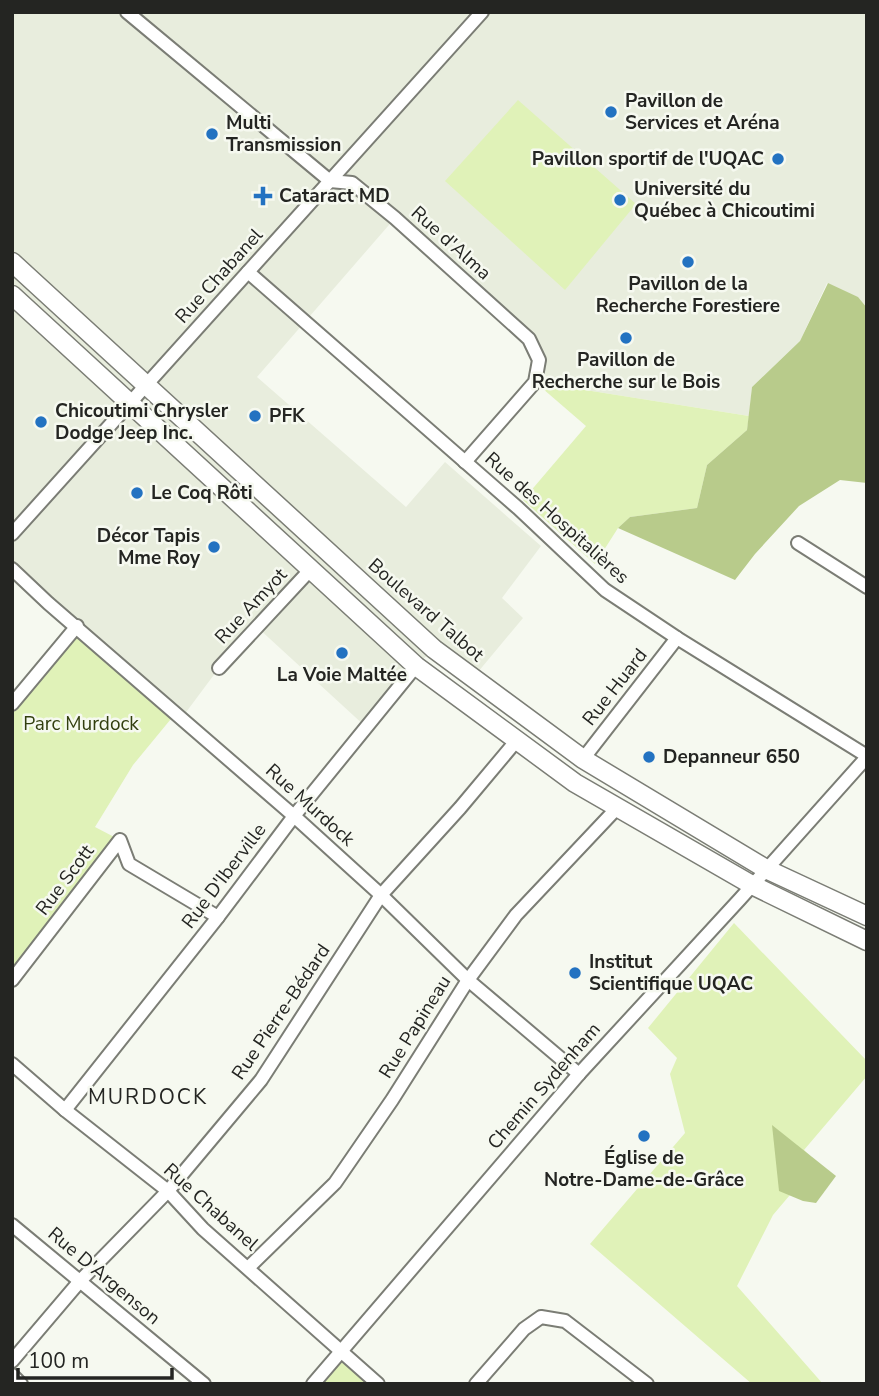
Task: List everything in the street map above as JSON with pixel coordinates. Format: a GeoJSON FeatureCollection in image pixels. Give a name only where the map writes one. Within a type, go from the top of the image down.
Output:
{"type":"FeatureCollection","features":[{"type":"Feature","properties":{"kind":"main road","name":"Boulevard Talbot"},"geometry":{"type":"LineString","coordinates":[[12,262],[434,649],[583,759],[766,869],[867,916]]}},
{"type":"Feature","properties":{"kind":"main road"},"geometry":{"type":"LineString","coordinates":[[12,295],[416,666],[575,783],[752,886],[867,941]]}},
{"type":"Feature","properties":{"kind":"street","name":"Rue d'Alma"},"geometry":{"type":"LineString","coordinates":[[127,12],[330,181],[352,183],[395,218],[529,339],[539,360],[535,382],[465,462]]}},
{"type":"Feature","properties":{"kind":"street","name":"Rue Chabanel"},"geometry":{"type":"LineString","coordinates":[[12,534],[482,12]]}},
{"type":"Feature","properties":{"kind":"street","name":"Rue des Hospitalières"},"geometry":{"type":"LineString","coordinates":[[248,272],[525,515],[604,590],[867,757]]}},
{"type":"Feature","properties":{"kind":"street"},"geometry":{"type":"LineString","coordinates":[[798,543],[867,587]]}},
{"type":"Feature","properties":{"kind":"street","name":"Rue Murdock"},"geometry":{"type":"LineString","coordinates":[[12,569],[294,816],[381,895],[468,980],[579,1074]]}},
{"type":"Feature","properties":{"kind":"street","name":"Rue Amyot"},"geometry":{"type":"LineString","coordinates":[[219,668],[311,569]]}},
{"type":"Feature","properties":{"kind":"street"},"geometry":{"type":"LineString","coordinates":[[12,704],[77,626]]}},
{"type":"Feature","properties":{"kind":"street","name":"Rue Huard"},"geometry":{"type":"LineString","coordinates":[[583,759],[677,638]]}},
{"type":"Feature","properties":{"kind":"street","name":"Rue D'Iberville"},"geometry":{"type":"LineString","coordinates":[[65,1110],[218,917],[294,816],[416,666]]}},
{"type":"Feature","properties":{"kind":"street","name":"Rue Pierre-Bédard"},"geometry":{"type":"LineString","coordinates":[[12,1361],[80,1281],[168,1191],[261,1080],[381,895],[460,808],[516,740]]}},
{"type":"Feature","properties":{"kind":"street","name":"Chemin Sydenham"},"geometry":{"type":"LineString","coordinates":[[313,1384],[579,1074],[867,757]]}},
{"type":"Feature","properties":{"kind":"street","name":"Rue Papineau"},"geometry":{"type":"LineString","coordinates":[[248,1268],[335,1183],[392,1100],[468,980],[516,915],[617,808]]}},
{"type":"Feature","properties":{"kind":"street","name":"Rue Scott"},"geometry":{"type":"LineString","coordinates":[[12,980],[120,839],[129,864],[218,917]]}},
{"type":"Feature","properties":{"kind":"street","name":"Rue Chabanel"},"geometry":{"type":"LineString","coordinates":[[12,1064],[65,1110],[168,1191],[203,1228],[378,1384]]}},
{"type":"Feature","properties":{"kind":"street","name":"Rue D'Argenson"},"geometry":{"type":"LineString","coordinates":[[12,1225],[204,1384]]}},
{"type":"Feature","properties":{"kind":"street"},"geometry":{"type":"LineString","coordinates":[[476,1384],[524,1329],[541,1317],[565,1321],[644,1383]]}},
{"type":"Feature","properties":{"kind":"street"},"geometry":{"type":"LineString","coordinates":[[12,1375],[22,1384]]}},
{"type":"Feature","properties":{"kind":"shaded area"},"geometry":{"type":"Polygon","coordinates":[[[12,12],[867,12],[867,308],[857,297],[827,283],[800,341],[752,387],[749,416],[535,382],[539,360],[529,339],[395,218],[257,377],[406,507],[445,462],[541,546],[502,598],[523,618],[473,678],[434,649],[416,666],[366,727],[257,627],[219,668],[181,719],[12,569],[12,12]]]}},
{"type":"Feature","properties":{"kind":"green space"},"geometry":{"type":"Polygon","coordinates":[[[518,100],[636,204],[565,290],[445,181],[518,100]]]}},
{"type":"Feature","properties":{"kind":"green space"},"geometry":{"type":"Polygon","coordinates":[[[828,283],[858,297],[867,308],[867,483],[840,480],[799,506],[735,580],[618,528],[630,517],[697,508],[707,465],[747,430],[752,387],[800,341],[828,283]]]}},
{"type":"Feature","properties":{"kind":"green space"},"geometry":{"type":"Polygon","coordinates":[[[535,382],[749,416],[747,430],[707,465],[697,508],[630,517],[618,528],[595,564],[523,500],[586,426],[535,382]]]}},
{"type":"Feature","properties":{"kind":"green space","name":"Parc Murdock"},"geometry":{"type":"Polygon","coordinates":[[[73,630],[175,714],[133,765],[95,827],[120,840],[12,987],[12,701],[73,630]]]}},
{"type":"Feature","properties":{"kind":"green space"},"geometry":{"type":"Polygon","coordinates":[[[734,923],[867,1061],[867,1076],[804,1150],[817,1163],[773,1215],[737,1286],[823,1384],[752,1384],[590,1244],[685,1133],[670,1074],[677,1058],[648,1028],[734,923]]]}},
{"type":"Feature","properties":{"kind":"green space"},"geometry":{"type":"Polygon","coordinates":[[[772,1125],[836,1176],[816,1203],[803,1201],[779,1191],[772,1125]]]}},
{"type":"Feature","properties":{"kind":"green space"},"geometry":{"type":"Polygon","coordinates":[[[341,1351],[378,1384],[313,1384],[341,1351]]]}},
{"type":"Feature","properties":{"kind":"place","name":"Pavillon de Services et Aréna"},"geometry":{"type":"Point","coordinates":[611,112]}},
{"type":"Feature","properties":{"kind":"place","name":"Multi Transmission"},"geometry":{"type":"Point","coordinates":[212,134]}},
{"type":"Feature","properties":{"kind":"place","name":"Pavillon sportif de l'UQAC"},"geometry":{"type":"Point","coordinates":[778,159]}},
{"type":"Feature","properties":{"kind":"place","name":"Cataract MD"},"geometry":{"type":"Point","coordinates":[263,196]}},
{"type":"Feature","properties":{"kind":"place","name":"Université du Québec à Chicoutimi"},"geometry":{"type":"Point","coordinates":[620,200]}},
{"type":"Feature","properties":{"kind":"place","name":"Pavillon de la Recherche Forestiere"},"geometry":{"type":"Point","coordinates":[688,262]}},
{"type":"Feature","properties":{"kind":"place","name":"Pavillon de Recherche sur le Bois"},"geometry":{"type":"Point","coordinates":[626,338]}},
{"type":"Feature","properties":{"kind":"place","name":"PFK"},"geometry":{"type":"Point","coordinates":[255,416]}},
{"type":"Feature","properties":{"kind":"place","name":"Chicoutimi Chrysler Dodge Jeep Inc."},"geometry":{"type":"Point","coordinates":[41,422]}},
{"type":"Feature","properties":{"kind":"place","name":"Le Coq Rôti"},"geometry":{"type":"Point","coordinates":[137,493]}},
{"type":"Feature","properties":{"kind":"place","name":"Décor Tapis Mme Roy"},"geometry":{"type":"Point","coordinates":[214,547]}},
{"type":"Feature","properties":{"kind":"place","name":"La Voie Maltée"},"geometry":{"type":"Point","coordinates":[342,653]}},
{"type":"Feature","properties":{"kind":"place","name":"Depanneur 650"},"geometry":{"type":"Point","coordinates":[649,757]}},
{"type":"Feature","properties":{"kind":"place","name":"Institut Scientifique UQAC"},"geometry":{"type":"Point","coordinates":[575,973]}},
{"type":"Feature","properties":{"kind":"place","name":"Église de Notre-Dame-de-Grâce"},"geometry":{"type":"Point","coordinates":[644,1136]}},
{"type":"Feature","properties":{"kind":"district","name":"MURDOCK"},"geometry":{"type":"Point","coordinates":[148,1097]}}]}
